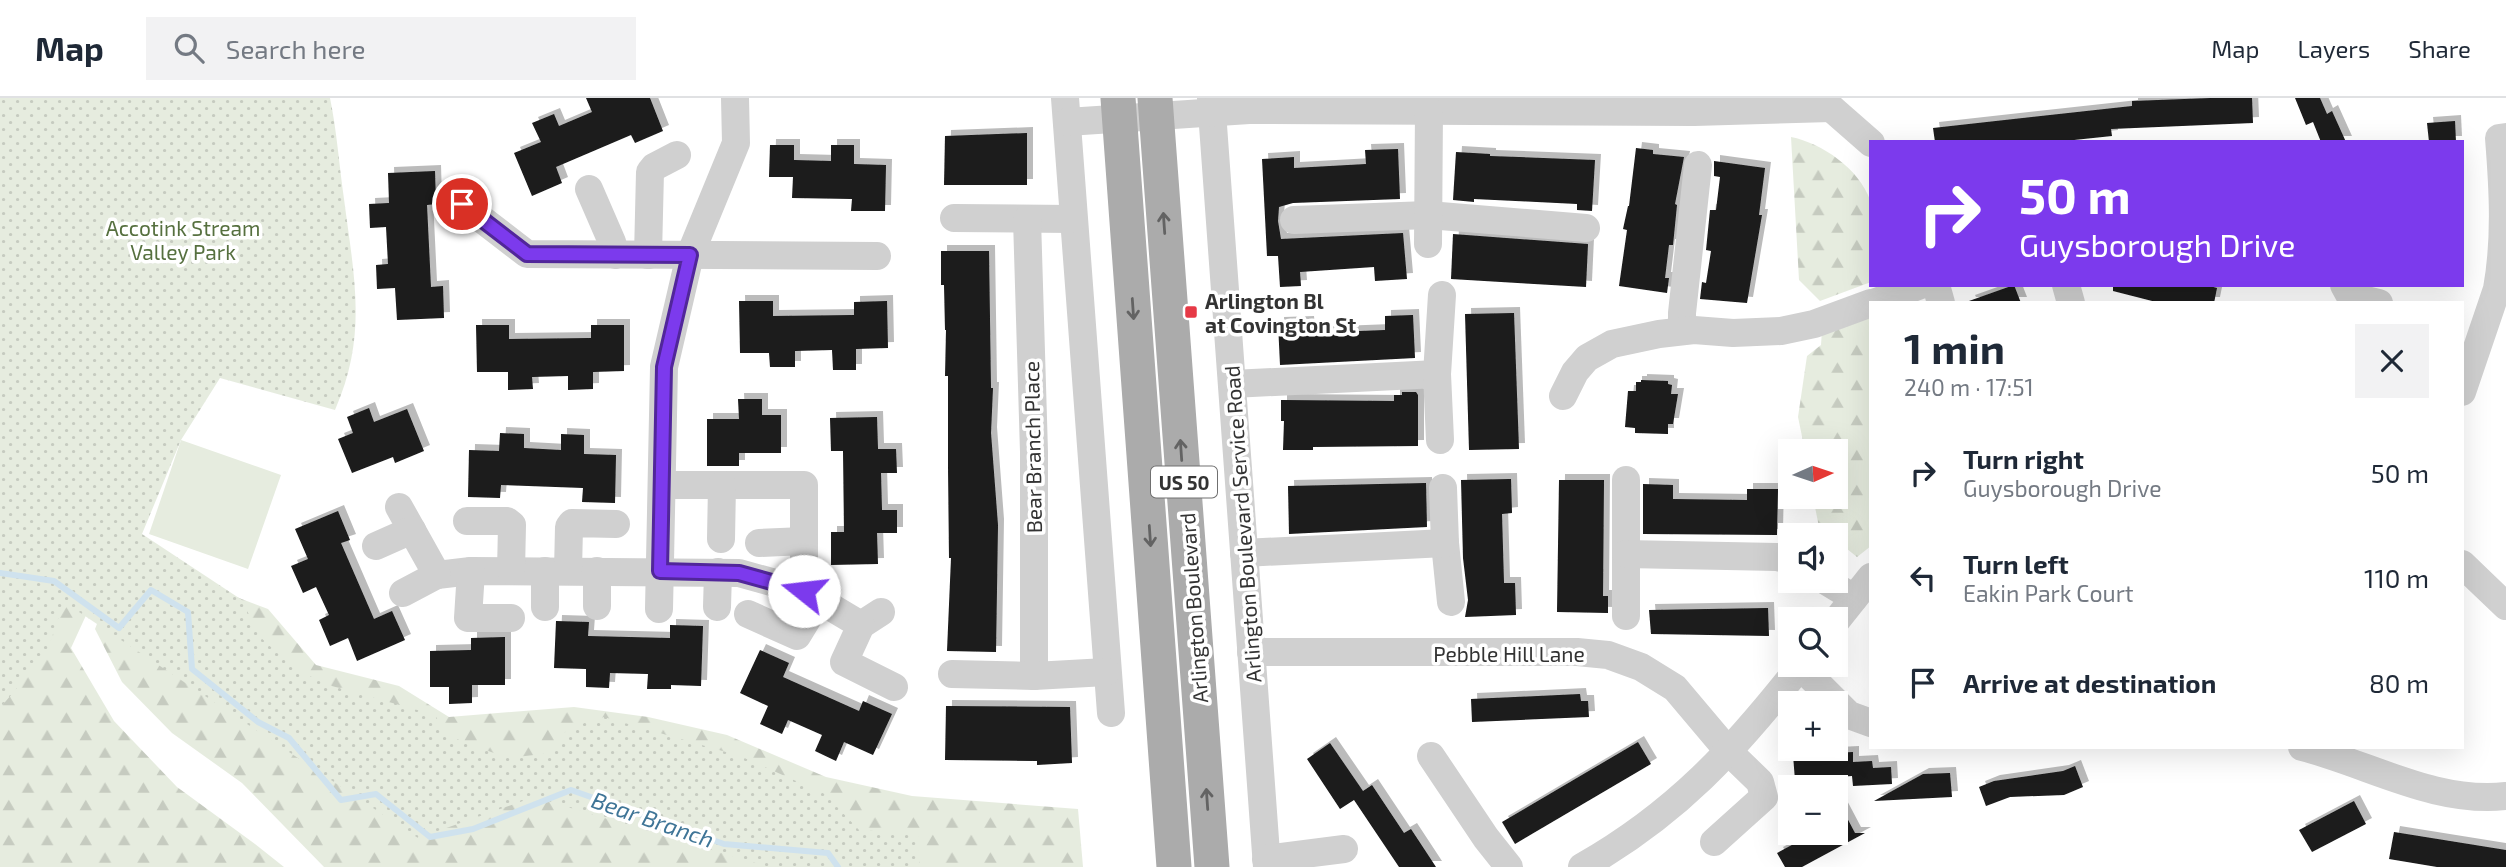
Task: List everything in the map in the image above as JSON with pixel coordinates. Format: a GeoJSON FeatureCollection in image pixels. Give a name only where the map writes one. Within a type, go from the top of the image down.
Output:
{"type":"FeatureCollection","features":[{"type":"Feature","properties":{"kind":"main road","name":"Arlington Boulevard"},"geometry":{"type":"LineString","coordinates":[[1155,107],[1212,867]]}},
{"type":"Feature","properties":{"kind":"main road","name":"Arlington Boulevard"},"geometry":{"type":"LineString","coordinates":[[1119,108],[1174,867]]}},
{"type":"Feature","properties":{"kind":"street"},"geometry":{"type":"LineString","coordinates":[[659,609],[664,367],[690,255],[736,143],[735,98]]}},
{"type":"Feature","properties":{"kind":"street"},"geometry":{"type":"LineString","coordinates":[[1111,713],[1066,110],[1212,106],[1249,110],[1694,112],[1834,103],[1869,141]]}},
{"type":"Feature","properties":{"kind":"street","name":"Arlington Boulevard Service Road"},"geometry":{"type":"LineString","coordinates":[[1212,106],[1266,863]]}},
{"type":"Feature","properties":{"kind":"street"},"geometry":{"type":"LineString","coordinates":[[1427,244],[1429,110]]}},
{"type":"Feature","properties":{"kind":"street"},"geometry":{"type":"LineString","coordinates":[[2464,379],[2473,324],[2502,290],[2505,203],[2499,138],[2506,138]]}},
{"type":"Feature","properties":{"kind":"street"},"geometry":{"type":"LineString","coordinates":[[648,255],[650,173],[654,167],[677,155]]}},
{"type":"Feature","properties":{"kind":"street"},"geometry":{"type":"LineString","coordinates":[[1682,331],[1698,165]]}},
{"type":"Feature","properties":{"kind":"street"},"geometry":{"type":"LineString","coordinates":[[589,189],[615,255]]}},
{"type":"Feature","properties":{"kind":"street"},"geometry":{"type":"LineString","coordinates":[[462,204],[527,254],[877,256]]}},
{"type":"Feature","properties":{"kind":"street"},"geometry":{"type":"LineString","coordinates":[[1294,220],[1428,215],[1586,228]]}},
{"type":"Feature","properties":{"kind":"street"},"geometry":{"type":"LineString","coordinates":[[954,218],[1073,219]]}},
{"type":"Feature","properties":{"kind":"street","name":"Bear Branch Place"},"geometry":{"type":"LineString","coordinates":[[1027,219],[1034,452],[1034,676]]}},
{"type":"Feature","properties":{"kind":"street"},"geometry":{"type":"LineString","coordinates":[[1877,301],[1916,287]]}},
{"type":"Feature","properties":{"kind":"street"},"geometry":{"type":"LineString","coordinates":[[2345,287],[2350,296],[2371,301]]}},
{"type":"Feature","properties":{"kind":"street"},"geometry":{"type":"LineString","coordinates":[[1440,440],[1437,373],[1442,295]]}},
{"type":"Feature","properties":{"kind":"street"},"geometry":{"type":"LineString","coordinates":[[1563,396],[1575,372],[1587,358],[1612,344],[1682,331],[1781,331],[1814,324],[1869,304]]}},
{"type":"Feature","properties":{"kind":"street"},"geometry":{"type":"LineString","coordinates":[[1232,384],[1437,373]]}},
{"type":"Feature","properties":{"kind":"street"},"geometry":{"type":"LineString","coordinates":[[1626,480],[1626,616]]}},
{"type":"Feature","properties":{"kind":"street"},"geometry":{"type":"LineString","coordinates":[[663,485],[804,485],[804,541],[812,596],[797,636],[748,614]]}},
{"type":"Feature","properties":{"kind":"street"},"geometry":{"type":"LineString","coordinates":[[721,540],[722,485]]}},
{"type":"Feature","properties":{"kind":"street"},"geometry":{"type":"LineString","coordinates":[[1443,488],[1451,602]]}},
{"type":"Feature","properties":{"kind":"street"},"geometry":{"type":"LineString","coordinates":[[376,546],[406,519],[437,575]]}},
{"type":"Feature","properties":{"kind":"street"},"geometry":{"type":"LineString","coordinates":[[467,521],[507,521],[512,525],[510,571]]}},
{"type":"Feature","properties":{"kind":"street"},"geometry":{"type":"LineString","coordinates":[[545,607],[572,523],[616,524]]}},
{"type":"Feature","properties":{"kind":"street"},"geometry":{"type":"LineString","coordinates":[[759,542],[804,541]]}},
{"type":"Feature","properties":{"kind":"street"},"geometry":{"type":"LineString","coordinates":[[1244,553],[1445,543]]}},
{"type":"Feature","properties":{"kind":"street"},"geometry":{"type":"LineString","coordinates":[[1626,554],[1778,557]]}},
{"type":"Feature","properties":{"kind":"street"},"geometry":{"type":"LineString","coordinates":[[2464,566],[2506,606]]}},
{"type":"Feature","properties":{"kind":"street"},"geometry":{"type":"LineString","coordinates":[[471,571],[468,618],[511,618]]}},
{"type":"Feature","properties":{"kind":"street"},"geometry":{"type":"LineString","coordinates":[[403,593],[437,575],[471,571],[739,573],[812,596],[871,619],[844,662],[894,687]]}},
{"type":"Feature","properties":{"kind":"street"},"geometry":{"type":"LineString","coordinates":[[597,571],[597,606]]}},
{"type":"Feature","properties":{"kind":"street"},"geometry":{"type":"LineString","coordinates":[[717,607],[718,572]]}},
{"type":"Feature","properties":{"kind":"street"},"geometry":{"type":"LineString","coordinates":[[1847,607],[1862,588]]}},
{"type":"Feature","properties":{"kind":"street","name":"Pebble Hill Lane"},"geometry":{"type":"LineString","coordinates":[[1251,652],[1577,652],[1608,655],[1641,667],[1675,688],[1729,752],[1760,782],[1763,797],[1714,842]]}},
{"type":"Feature","properties":{"kind":"street"},"geometry":{"type":"LineString","coordinates":[[952,674],[1034,676],[1106,672]]}},
{"type":"Feature","properties":{"kind":"street"},"geometry":{"type":"LineString","coordinates":[[1582,867],[1619,845],[1668,809],[1729,752],[1791,677]]}},
{"type":"Feature","properties":{"kind":"street"},"geometry":{"type":"LineString","coordinates":[[1813,677],[1849,715],[1869,722]]}},
{"type":"Feature","properties":{"kind":"street"},"geometry":{"type":"LineString","coordinates":[[2310,749],[2420,786],[2470,797],[2506,796]]}},
{"type":"Feature","properties":{"kind":"street"},"geometry":{"type":"LineString","coordinates":[[1431,756],[1486,838],[1509,867]]}},
{"type":"Feature","properties":{"kind":"street"},"geometry":{"type":"LineString","coordinates":[[1266,863],[1344,849]]}},
{"type":"Feature","properties":{"kind":"green space"},"geometry":{"type":"Polygon","coordinates":[[[0,98],[111,561],[71,648],[114,721],[177,787],[284,867],[0,867],[0,98]]]}},
{"type":"Feature","properties":{"kind":"green space","name":"Accotink Stream Valley Park"},"geometry":{"type":"Polygon","coordinates":[[[0,98],[330,98],[356,306],[352,356],[335,410],[220,378],[181,440],[142,534],[242,600],[259,636],[296,670],[332,686],[435,715],[446,735],[507,758],[551,753],[568,728],[604,717],[740,756],[825,794],[859,830],[919,834],[919,867],[769,867],[534,797],[418,838],[64,602],[46,654],[0,708],[0,98]]]}},
{"type":"Feature","properties":{"kind":"green space"},"geometry":{"type":"Polygon","coordinates":[[[1791,137],[1815,145],[1838,159],[1857,178],[1869,198],[1869,283],[1820,301],[1799,280],[1791,137]]]}},
{"type":"Feature","properties":{"kind":"green space"},"geometry":{"type":"Polygon","coordinates":[[[1869,314],[1869,548],[1857,557],[1848,550],[1848,523],[1818,523],[1815,509],[1848,509],[1848,439],[1803,439],[1798,417],[1807,356],[1821,345],[1822,330],[1869,314]]]}},
{"type":"Feature","properties":{"kind":"green space"},"geometry":{"type":"Polygon","coordinates":[[[181,440],[281,475],[248,569],[149,534],[181,440]]]}},
{"type":"Feature","properties":{"kind":"green space"},"geometry":{"type":"Polygon","coordinates":[[[124,554],[268,609],[316,665],[399,686],[449,717],[574,707],[648,717],[727,735],[826,777],[912,796],[1078,809],[1083,867],[324,867],[242,783],[172,733],[122,682],[95,629],[124,554]]]}},
{"type":"Feature","properties":{"kind":"building"},"geometry":{"type":"Polygon","coordinates":[[[586,98],[650,98],[663,131],[635,143],[631,135],[556,167],[562,183],[532,196],[514,153],[541,142],[532,123],[554,114],[559,126],[592,112],[586,98]]]}},
{"type":"Feature","properties":{"kind":"building"},"geometry":{"type":"Polygon","coordinates":[[[2252,98],[2253,123],[2111,129],[2112,136],[2074,140],[1935,140],[1933,128],[2132,106],[2132,101],[2252,98]]]}},
{"type":"Feature","properties":{"kind":"building"},"geometry":{"type":"Polygon","coordinates":[[[2295,98],[2320,98],[2327,114],[2332,111],[2345,140],[2320,140],[2313,122],[2306,125],[2295,98]]]}},
{"type":"Feature","properties":{"kind":"building"},"geometry":{"type":"Polygon","coordinates":[[[2455,121],[2456,140],[2429,140],[2427,123],[2455,121]]]}},
{"type":"Feature","properties":{"kind":"building"},"geometry":{"type":"Polygon","coordinates":[[[1027,133],[1027,185],[944,185],[945,136],[1027,133]]]}},
{"type":"Feature","properties":{"kind":"building"},"geometry":{"type":"Polygon","coordinates":[[[770,145],[794,145],[794,160],[831,161],[831,145],[854,145],[854,164],[886,165],[885,211],[851,211],[852,199],[792,198],[793,177],[769,177],[770,145]]]}},
{"type":"Feature","properties":{"kind":"building"},"geometry":{"type":"Polygon","coordinates":[[[1636,148],[1653,150],[1653,154],[1684,157],[1675,204],[1673,245],[1669,245],[1665,278],[1669,278],[1667,293],[1619,286],[1627,230],[1623,229],[1629,206],[1636,148]]]}},
{"type":"Feature","properties":{"kind":"building"},"geometry":{"type":"Polygon","coordinates":[[[1398,149],[1400,199],[1293,203],[1279,207],[1278,221],[1281,239],[1403,233],[1407,279],[1375,281],[1374,267],[1300,272],[1301,286],[1280,287],[1278,256],[1267,256],[1262,159],[1294,157],[1294,168],[1366,164],[1365,150],[1398,149]]]}},
{"type":"Feature","properties":{"kind":"building"},"geometry":{"type":"Polygon","coordinates":[[[1456,152],[1595,160],[1592,211],[1577,210],[1577,204],[1453,200],[1456,152]]]}},
{"type":"Feature","properties":{"kind":"building"},"geometry":{"type":"Polygon","coordinates":[[[1714,161],[1765,168],[1759,215],[1762,215],[1747,303],[1700,299],[1702,282],[1706,283],[1711,251],[1706,250],[1710,210],[1716,210],[1720,177],[1714,176],[1714,161]]]}},
{"type":"Feature","properties":{"kind":"building"},"geometry":{"type":"Polygon","coordinates":[[[435,171],[436,204],[427,205],[431,287],[443,286],[444,318],[397,320],[395,288],[377,289],[376,265],[388,264],[386,227],[370,228],[369,204],[389,203],[388,173],[435,171]]]}},
{"type":"Feature","properties":{"kind":"building"},"geometry":{"type":"Polygon","coordinates":[[[1453,234],[1588,244],[1586,287],[1451,279],[1453,234]]]}},
{"type":"Feature","properties":{"kind":"building"},"geometry":{"type":"Polygon","coordinates":[[[941,251],[989,251],[993,388],[991,433],[998,525],[996,652],[947,651],[951,558],[948,376],[945,376],[946,330],[944,285],[941,285],[941,251]]]}},
{"type":"Feature","properties":{"kind":"building"},"geometry":{"type":"Polygon","coordinates":[[[2015,287],[2020,301],[1969,301],[2015,287]]]}},
{"type":"Feature","properties":{"kind":"building"},"geometry":{"type":"Polygon","coordinates":[[[2113,287],[2217,288],[2214,301],[2152,301],[2113,291],[2113,287]]]}},
{"type":"Feature","properties":{"kind":"building"},"geometry":{"type":"Polygon","coordinates":[[[739,301],[773,301],[773,316],[854,315],[854,302],[887,301],[888,348],[856,349],[856,370],[833,370],[832,350],[795,351],[795,367],[770,367],[769,353],[740,353],[739,301]]]}},
{"type":"Feature","properties":{"kind":"building"},"geometry":{"type":"Polygon","coordinates":[[[1514,313],[1519,449],[1469,450],[1465,314],[1514,313]]]}},
{"type":"Feature","properties":{"kind":"building"},"geometry":{"type":"Polygon","coordinates":[[[1413,315],[1415,358],[1280,365],[1278,323],[1308,322],[1309,333],[1385,330],[1385,316],[1413,315]]]}},
{"type":"Feature","properties":{"kind":"building"},"geometry":{"type":"Polygon","coordinates":[[[476,325],[509,325],[509,339],[591,338],[591,325],[624,325],[624,371],[593,372],[593,389],[568,390],[568,376],[532,377],[533,389],[508,390],[508,372],[477,372],[476,325]]]}},
{"type":"Feature","properties":{"kind":"building"},"geometry":{"type":"Polygon","coordinates":[[[1668,381],[1668,384],[1672,385],[1671,394],[1678,394],[1673,424],[1668,424],[1668,434],[1635,433],[1635,428],[1625,427],[1628,391],[1636,391],[1636,382],[1668,381]]]}},
{"type":"Feature","properties":{"kind":"building"},"geometry":{"type":"Polygon","coordinates":[[[1402,392],[1416,392],[1418,395],[1418,446],[1313,447],[1313,450],[1283,450],[1284,421],[1281,421],[1281,400],[1394,401],[1394,395],[1402,395],[1402,392]]]}},
{"type":"Feature","properties":{"kind":"building"},"geometry":{"type":"Polygon","coordinates":[[[738,399],[762,399],[762,415],[781,415],[781,453],[739,453],[739,466],[707,466],[707,419],[739,419],[738,399]]]}},
{"type":"Feature","properties":{"kind":"building"},"geometry":{"type":"Polygon","coordinates":[[[369,408],[374,422],[407,409],[424,451],[395,463],[393,457],[352,473],[338,439],[353,433],[347,417],[369,408]]]}},
{"type":"Feature","properties":{"kind":"building"},"geometry":{"type":"Polygon","coordinates":[[[877,417],[878,449],[896,449],[897,473],[881,473],[882,510],[897,510],[897,533],[877,533],[878,564],[831,565],[831,532],[844,532],[843,451],[831,451],[830,418],[877,417]]]}},
{"type":"Feature","properties":{"kind":"building"},"geometry":{"type":"Polygon","coordinates":[[[500,433],[524,434],[524,448],[561,450],[561,434],[584,435],[584,454],[616,455],[615,503],[582,502],[583,488],[501,485],[500,498],[468,497],[469,450],[499,451],[500,433]]]}},
{"type":"Feature","properties":{"kind":"building"},"geometry":{"type":"Polygon","coordinates":[[[1511,479],[1512,513],[1502,514],[1504,583],[1515,583],[1516,615],[1465,617],[1468,600],[1463,558],[1461,480],[1511,479]]]}},
{"type":"Feature","properties":{"kind":"building"},"geometry":{"type":"Polygon","coordinates":[[[1559,480],[1604,480],[1603,596],[1608,596],[1608,613],[1557,612],[1559,480]]]}},
{"type":"Feature","properties":{"kind":"building"},"geometry":{"type":"Polygon","coordinates":[[[1426,483],[1427,527],[1289,534],[1288,486],[1426,483]]]}},
{"type":"Feature","properties":{"kind":"building"},"geometry":{"type":"Polygon","coordinates":[[[1643,484],[1673,485],[1673,499],[1747,500],[1747,489],[1778,489],[1777,535],[1643,534],[1643,484]]]}},
{"type":"Feature","properties":{"kind":"building"},"geometry":{"type":"Polygon","coordinates":[[[338,511],[350,540],[341,543],[374,619],[392,611],[405,640],[357,661],[348,638],[330,646],[319,620],[329,615],[316,587],[303,593],[291,566],[308,559],[295,529],[338,511]]]}},
{"type":"Feature","properties":{"kind":"building"},"geometry":{"type":"Polygon","coordinates":[[[1768,608],[1769,636],[1651,634],[1649,610],[1768,608]]]}},
{"type":"Feature","properties":{"kind":"building"},"geometry":{"type":"Polygon","coordinates":[[[556,621],[589,622],[588,636],[670,638],[670,625],[703,626],[701,686],[671,685],[671,689],[647,689],[648,674],[610,673],[609,688],[586,687],[586,669],[554,668],[556,621]]]}},
{"type":"Feature","properties":{"kind":"building"},"geometry":{"type":"Polygon","coordinates":[[[505,637],[505,685],[472,685],[472,703],[449,704],[449,687],[430,687],[430,651],[471,650],[471,638],[505,637]]]}},
{"type":"Feature","properties":{"kind":"building"},"geometry":{"type":"Polygon","coordinates":[[[760,650],[789,663],[783,677],[859,711],[863,701],[892,714],[873,755],[844,742],[836,761],[815,751],[822,735],[788,720],[782,734],[760,724],[768,706],[740,693],[760,650]]]}},
{"type":"Feature","properties":{"kind":"building"},"geometry":{"type":"Polygon","coordinates":[[[1580,694],[1581,701],[1588,701],[1589,717],[1472,722],[1471,699],[1580,694]]]}},
{"type":"Feature","properties":{"kind":"building"},"geometry":{"type":"Polygon","coordinates":[[[946,706],[1070,707],[1072,763],[1037,765],[1037,761],[945,760],[946,706]]]}},
{"type":"Feature","properties":{"kind":"building"},"geometry":{"type":"Polygon","coordinates":[[[1638,742],[1651,764],[1515,844],[1502,822],[1638,742]]]}},
{"type":"Feature","properties":{"kind":"building"},"geometry":{"type":"Polygon","coordinates":[[[1330,743],[1363,791],[1372,785],[1404,833],[1411,829],[1436,867],[1399,867],[1354,800],[1340,809],[1307,759],[1330,743]]]}},
{"type":"Feature","properties":{"kind":"building"},"geometry":{"type":"Polygon","coordinates":[[[1848,752],[1853,752],[1853,762],[1872,761],[1873,768],[1891,767],[1892,784],[1853,786],[1852,776],[1848,775],[1795,775],[1793,761],[1848,761],[1848,752]]]}},
{"type":"Feature","properties":{"kind":"building"},"geometry":{"type":"Polygon","coordinates":[[[2075,766],[2083,787],[2064,795],[2010,797],[1986,806],[1979,787],[1994,781],[2063,771],[2075,766]]]}},
{"type":"Feature","properties":{"kind":"building"},"geometry":{"type":"Polygon","coordinates":[[[1950,773],[1952,797],[1874,801],[1923,774],[1950,773]]]}},
{"type":"Feature","properties":{"kind":"building"},"geometry":{"type":"Polygon","coordinates":[[[2354,801],[2366,824],[2312,852],[2299,830],[2354,801]]]}},
{"type":"Feature","properties":{"kind":"building"},"geometry":{"type":"Polygon","coordinates":[[[1848,820],[1855,833],[1865,833],[1848,842],[1848,820]]]}},
{"type":"Feature","properties":{"kind":"building"},"geometry":{"type":"Polygon","coordinates":[[[2394,832],[2506,850],[2506,867],[2437,867],[2389,859],[2394,832]]]}},
{"type":"Feature","properties":{"kind":"building"},"geometry":{"type":"Polygon","coordinates":[[[1792,845],[1843,845],[1802,867],[1785,867],[1777,853],[1792,845]]]}},
{"type":"Feature","properties":{"kind":"waterway","name":"Bear Branch"},"geometry":{"type":"LineString","coordinates":[[0,573],[54,581],[119,628],[151,590],[188,612],[192,669],[258,722],[289,738],[341,800],[376,794],[430,837],[473,829],[571,790],[724,844],[828,853],[838,867]]}},
{"type":"Feature","properties":{"kind":"place","name":"Arlington Bl at Covington St"},"geometry":{"type":"Point","coordinates":[1191,312]}},
{"type":"Feature","properties":{"kind":"route"},"geometry":{"type":"LineString","coordinates":[[462,204],[527,254],[690,255],[664,367],[660,571],[739,573],[804,591]]}}]}
